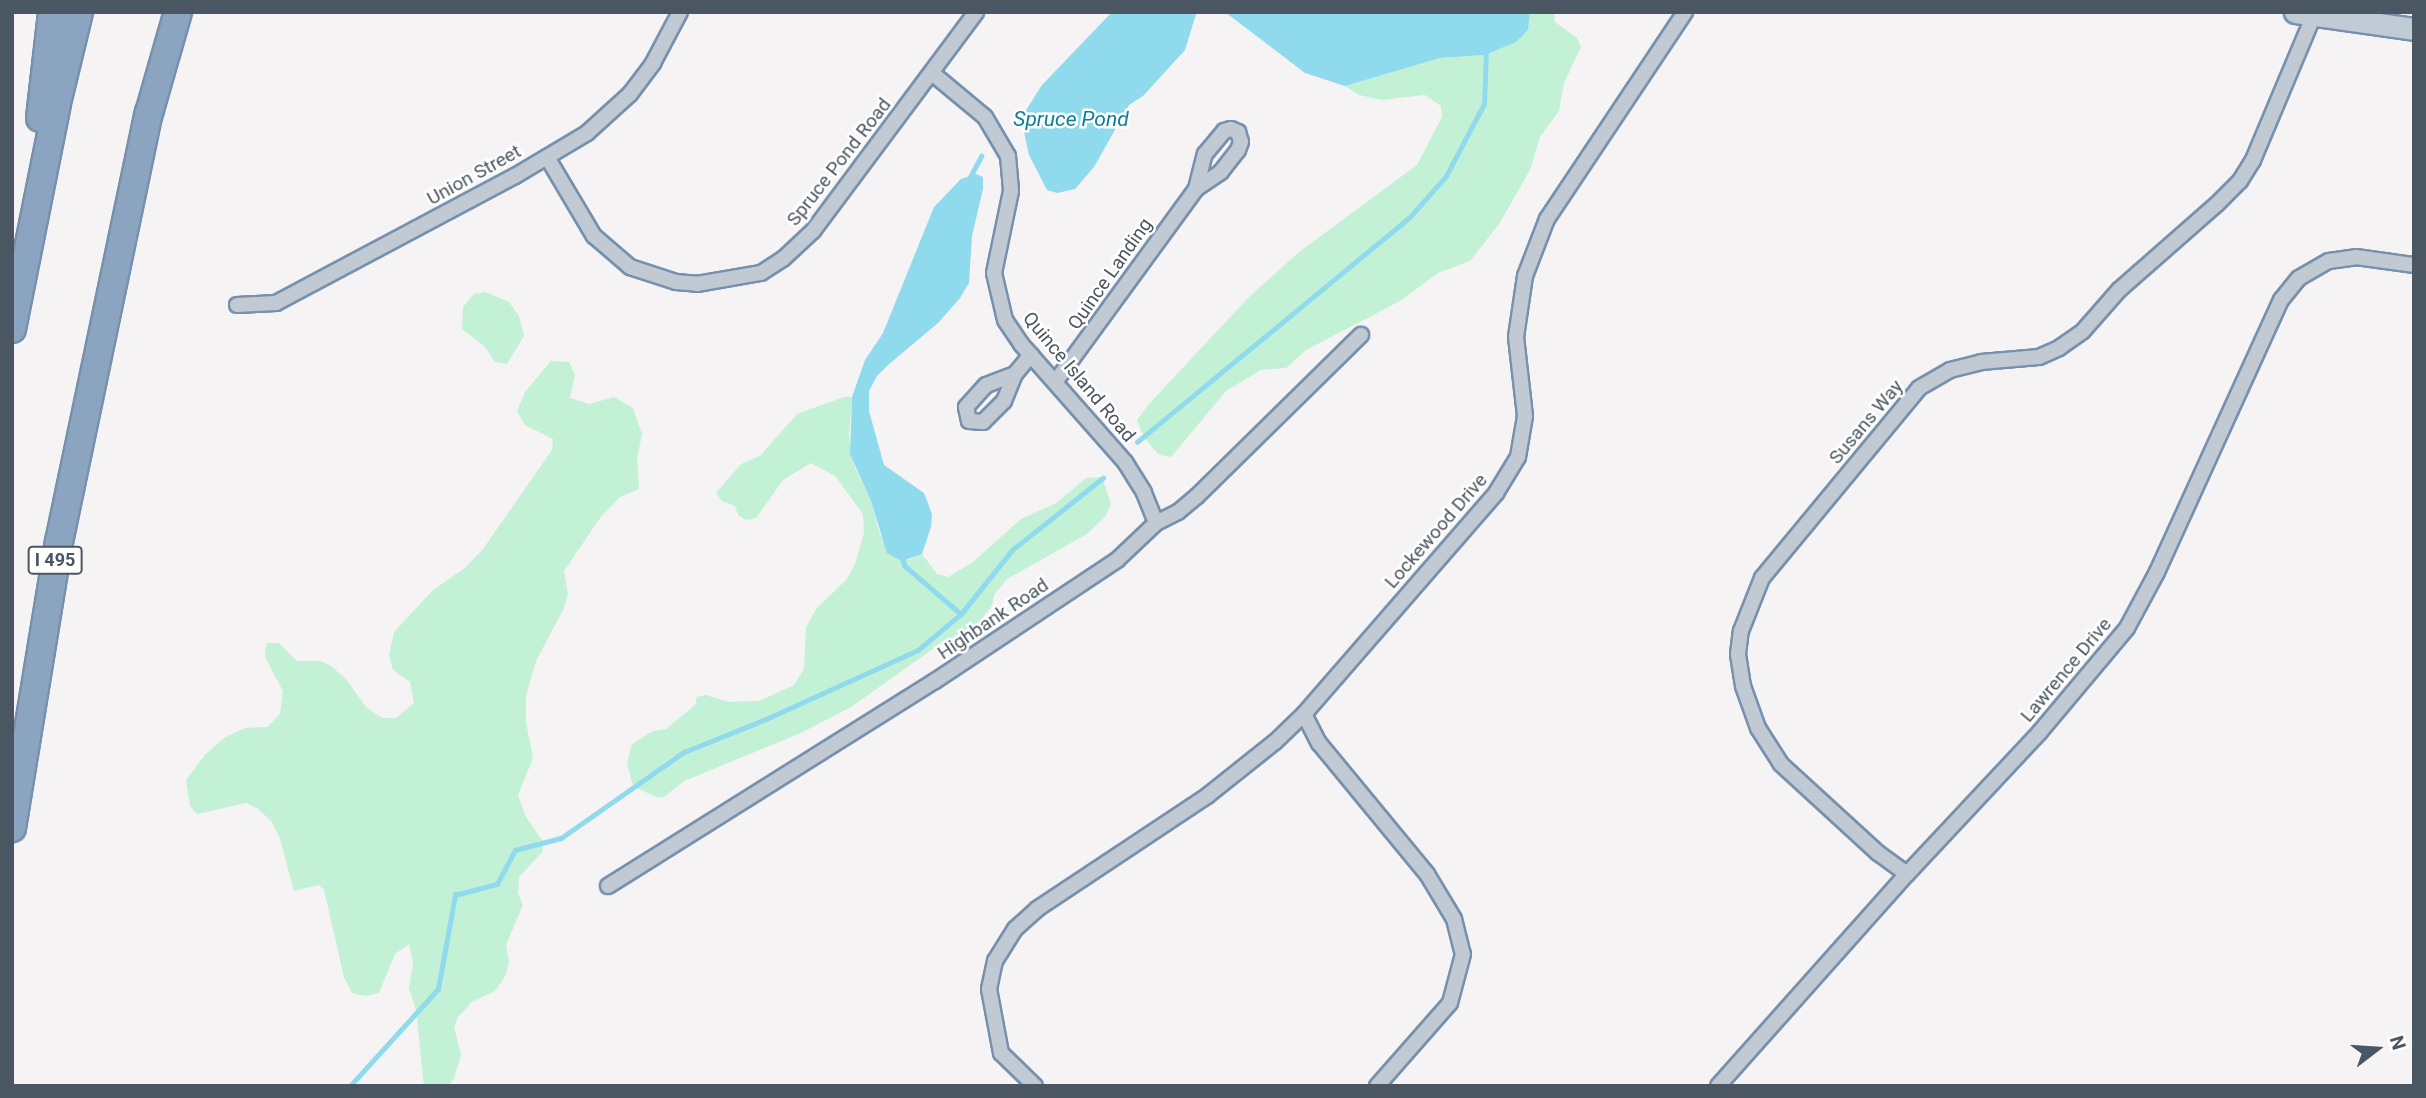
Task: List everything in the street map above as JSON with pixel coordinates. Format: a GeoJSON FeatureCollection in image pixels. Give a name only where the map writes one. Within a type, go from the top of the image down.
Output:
{"type":"FeatureCollection","features":[{"type":"Feature","properties":{"kind":"highway"},"geometry":{"type":"LineString","coordinates":[[23,266],[52,12]]}},
{"type":"Feature","properties":{"kind":"highway"},"geometry":{"type":"LineString","coordinates":[[12,329],[23,266],[79,12]]}},
{"type":"Feature","properties":{"kind":"highway","name":"I 495"},"geometry":{"type":"LineString","coordinates":[[12,828],[59,542],[149,113],[178,12]]}},
{"type":"Feature","properties":{"kind":"highway"},"geometry":{"type":"LineString","coordinates":[[149,113],[185,12]]}},
{"type":"Feature","properties":{"kind":"main road"},"geometry":{"type":"LineString","coordinates":[[2305,13],[2414,29]]}},
{"type":"Feature","properties":{"kind":"street","name":"Union Street"},"geometry":{"type":"LineString","coordinates":[[237,305],[276,303],[587,133],[630,94],[653,63],[680,12]]}},
{"type":"Feature","properties":{"kind":"street","name":"Spruce Pond Road"},"geometry":{"type":"LineString","coordinates":[[547,157],[594,236],[630,267],[676,282],[697,284],[746,278],[772,267],[813,232],[976,12]]}},
{"type":"Feature","properties":{"kind":"street","name":"Lockewood Drive"},"geometry":{"type":"LineString","coordinates":[[1035,1086],[1001,1053],[989,989],[995,961],[1015,929],[1037,909],[1207,796],[1304,714],[1496,494],[1518,457],[1525,416],[1516,337],[1525,276],[1547,219],[1685,12]]}},
{"type":"Feature","properties":{"kind":"street","name":"Susans Way"},"geometry":{"type":"LineString","coordinates":[[1907,874],[1878,853],[1781,764],[1758,728],[1742,686],[1738,654],[1741,631],[1762,578],[1919,388],[1950,369],[1981,362],[2039,357],[2059,348],[2083,331],[2119,290],[2240,181],[2253,160],[2305,13]]}},
{"type":"Feature","properties":{"kind":"street","name":"Quince Island Road"},"geometry":{"type":"LineString","coordinates":[[932,72],[985,117],[1008,156],[1011,191],[996,258],[995,285],[1005,320],[1031,355],[1125,461],[1144,493],[1156,523]]}},
{"type":"Feature","properties":{"kind":"street","name":"Quince Landing"},"geometry":{"type":"LineString","coordinates":[[1056,381],[1196,189]]}},
{"type":"Feature","properties":{"kind":"street","name":"Lawrence Drive"},"geometry":{"type":"LineString","coordinates":[[1718,1086],[1907,874],[2039,733],[2127,628],[2157,572],[2281,300],[2293,285],[2314,268],[2329,261],[2368,257],[2414,265]]}},
{"type":"Feature","properties":{"kind":"street","name":"Highbank Road"},"geometry":{"type":"LineString","coordinates":[[608,886],[989,646],[1117,560],[1156,523],[1178,512],[1197,496],[1361,335]]}},
{"type":"Feature","properties":{"kind":"street"},"geometry":{"type":"LineString","coordinates":[[1015,374],[1031,355]]}},
{"type":"Feature","properties":{"kind":"street"},"geometry":{"type":"LineString","coordinates":[[1304,714],[1319,743],[1427,874],[1454,919],[1463,954],[1450,1003],[1377,1086]]}},
{"type":"Feature","properties":{"kind":"green space"},"geometry":{"type":"Polygon","coordinates":[[[1530,12],[1554,12],[1555,22],[1577,38],[1581,47],[1564,83],[1559,111],[1540,137],[1530,170],[1499,224],[1470,261],[1438,273],[1400,301],[1306,350],[1286,368],[1261,370],[1226,391],[1171,457],[1158,454],[1144,437],[1137,420],[1149,404],[1248,298],[1299,252],[1417,165],[1442,117],[1441,106],[1425,95],[1382,100],[1359,95],[1345,86],[1440,58],[1485,55],[1515,42],[1528,30],[1530,12]]]}},
{"type":"Feature","properties":{"kind":"green space"},"geometry":{"type":"Polygon","coordinates":[[[485,292],[509,302],[519,316],[524,336],[507,364],[495,362],[485,347],[462,329],[463,307],[474,294],[485,292]]]}},
{"type":"Feature","properties":{"kind":"green space"},"geometry":{"type":"Polygon","coordinates":[[[551,361],[569,362],[575,375],[570,398],[589,404],[614,397],[633,408],[642,434],[637,459],[639,489],[620,497],[600,518],[564,571],[568,594],[564,608],[536,661],[526,696],[526,722],[533,758],[518,795],[526,817],[542,840],[543,851],[519,877],[518,893],[523,905],[506,945],[509,962],[506,975],[495,991],[472,1002],[458,1017],[454,1027],[461,1055],[454,1078],[448,1086],[424,1086],[416,1010],[409,989],[413,964],[409,944],[395,954],[379,993],[365,996],[352,993],[344,977],[324,890],[319,885],[294,891],[279,836],[272,822],[257,808],[246,803],[197,814],[190,806],[186,780],[205,755],[224,738],[245,728],[267,727],[280,714],[283,691],[266,659],[265,649],[268,643],[279,643],[297,661],[321,661],[331,666],[346,679],[366,707],[382,718],[396,718],[414,703],[410,682],[393,670],[389,655],[394,632],[433,590],[465,568],[483,549],[552,450],[553,439],[525,425],[517,411],[525,392],[551,361]]]}},
{"type":"Feature","properties":{"kind":"green space"},"geometry":{"type":"Polygon","coordinates":[[[844,397],[852,397],[849,436],[854,465],[871,501],[880,535],[908,560],[922,554],[937,574],[948,577],[973,562],[1021,519],[1056,503],[1086,478],[1102,477],[1111,504],[1105,517],[1087,534],[1007,579],[994,595],[992,606],[978,623],[937,646],[851,707],[801,733],[684,781],[664,797],[658,798],[633,786],[627,763],[632,744],[653,731],[666,729],[695,705],[697,697],[706,695],[728,702],[759,701],[794,685],[804,669],[806,628],[816,609],[847,579],[855,564],[864,533],[863,514],[835,476],[811,463],[783,480],[756,518],[746,520],[738,515],[735,506],[722,501],[716,493],[741,464],[760,456],[797,414],[844,397]]]}},
{"type":"Feature","properties":{"kind":"water","name":"Spruce Pond"},"geometry":{"type":"Polygon","coordinates":[[[1112,12],[1200,12],[1196,14],[1185,50],[1143,96],[1129,105],[1094,167],[1075,189],[1057,193],[1047,190],[1029,155],[1021,118],[1042,85],[1112,12]]]}},
{"type":"Feature","properties":{"kind":"water"},"geometry":{"type":"Polygon","coordinates":[[[1225,12],[1530,12],[1528,30],[1516,42],[1485,55],[1440,58],[1345,86],[1305,73],[1225,12]]]}},
{"type":"Feature","properties":{"kind":"water"},"geometry":{"type":"Polygon","coordinates":[[[976,174],[983,177],[983,189],[972,236],[969,283],[938,323],[888,365],[877,376],[869,391],[869,411],[884,465],[924,493],[932,514],[931,527],[922,554],[902,561],[887,553],[871,501],[850,454],[852,397],[865,360],[883,333],[934,207],[961,179],[976,174]]]}},
{"type":"Feature","properties":{"kind":"waterway"},"geometry":{"type":"LineString","coordinates":[[1137,442],[1409,218],[1446,176],[1484,104],[1486,52]]}},
{"type":"Feature","properties":{"kind":"waterway"},"geometry":{"type":"LineString","coordinates":[[969,179],[981,156]]}},
{"type":"Feature","properties":{"kind":"waterway"},"geometry":{"type":"LineString","coordinates":[[350,1086],[438,989],[455,895],[497,884],[515,850],[561,838],[684,752],[766,719],[918,650],[961,614],[1012,550],[1103,478]]}},
{"type":"Feature","properties":{"kind":"waterway"},"geometry":{"type":"LineString","coordinates":[[902,557],[905,566],[961,614]]}}]}
